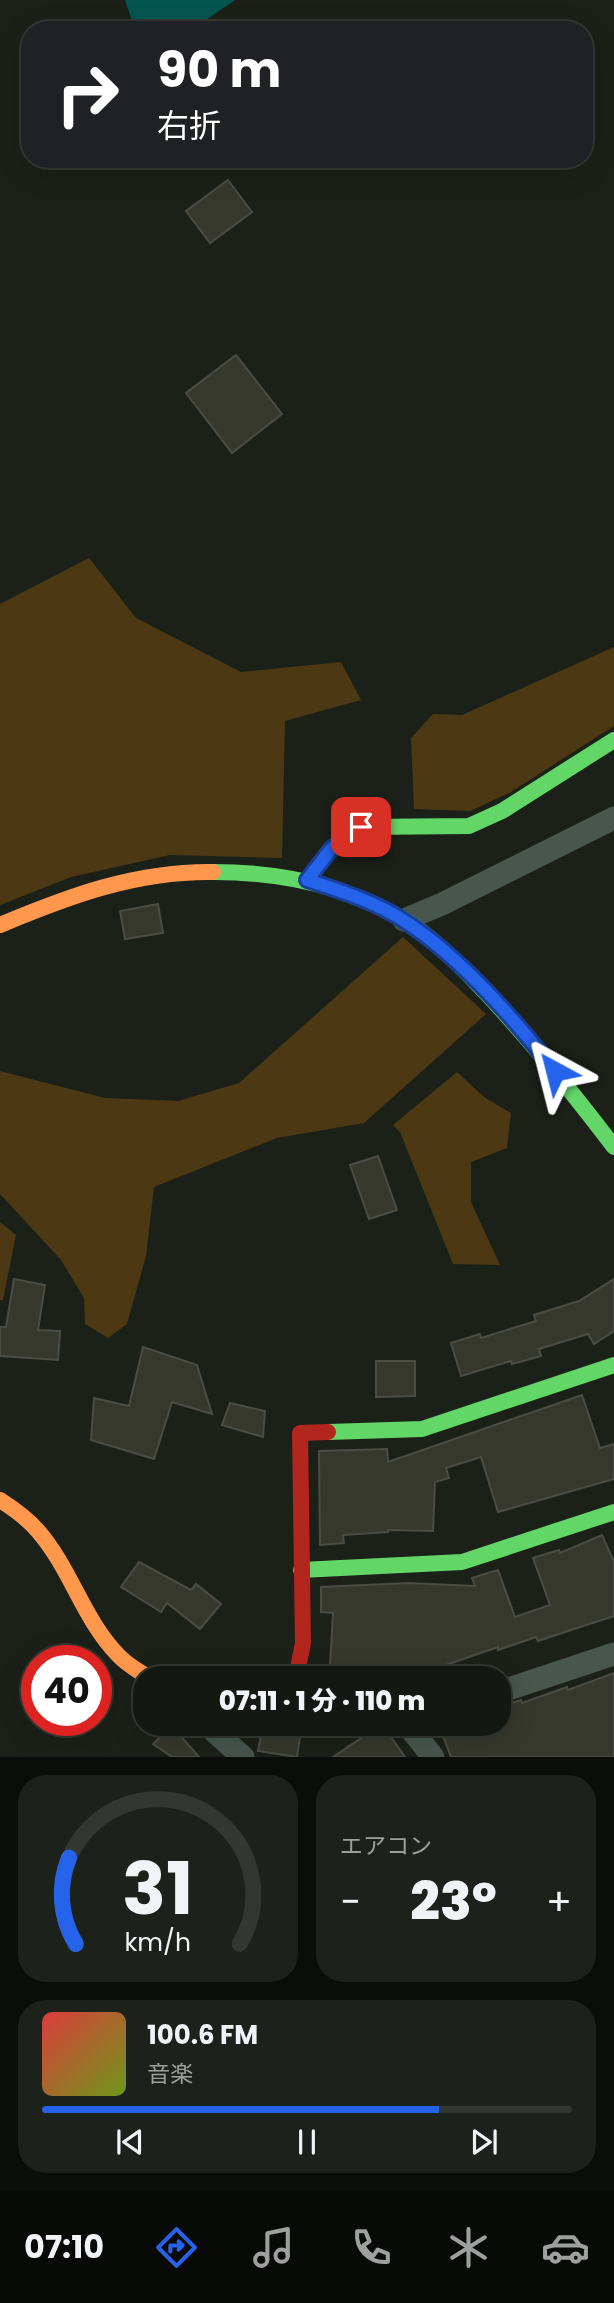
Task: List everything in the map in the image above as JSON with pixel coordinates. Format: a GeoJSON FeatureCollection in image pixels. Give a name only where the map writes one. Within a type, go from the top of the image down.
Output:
{"type":"FeatureCollection","features":[{"type":"Feature","properties":{"kind":"street"},"geometry":{"type":"LineString","coordinates":[[307,880],[332,848],[361,827],[469,826],[502,811],[614,740]]}},
{"type":"Feature","properties":{"kind":"street"},"geometry":{"type":"LineString","coordinates":[[404,920],[442,904],[614,818]]}},
{"type":"Feature","properties":{"kind":"street"},"geometry":{"type":"LineString","coordinates":[[0,925],[71,896],[113,883],[152,876],[227,872],[307,880],[363,899],[404,920],[437,944],[524,1033],[614,1147]]}},
{"type":"Feature","properties":{"kind":"street"},"geometry":{"type":"LineString","coordinates":[[298,1666],[303,1643],[300,1433],[422,1429],[614,1365]]}},
{"type":"Feature","properties":{"kind":"street"},"geometry":{"type":"LineString","coordinates":[[0,1500],[20,1510],[48,1540],[102,1634],[116,1654],[133,1666]]}},
{"type":"Feature","properties":{"kind":"street"},"geometry":{"type":"LineString","coordinates":[[301,1570],[462,1562],[614,1512]]}},
{"type":"Feature","properties":{"kind":"street"},"geometry":{"type":"LineString","coordinates":[[511,1688],[614,1654]]}},
{"type":"Feature","properties":{"kind":"street"},"geometry":{"type":"LineString","coordinates":[[219,1736],[243,1757]]}},
{"type":"Feature","properties":{"kind":"street"},"geometry":{"type":"LineString","coordinates":[[416,1736],[433,1757]]}},
{"type":"Feature","properties":{"kind":"shaded area"},"geometry":{"type":"Polygon","coordinates":[[[89,558],[136,618],[241,672],[341,662],[361,700],[285,721],[282,858],[170,855],[71,877],[0,905],[0,604],[89,558]]]}},
{"type":"Feature","properties":{"kind":"shaded area"},"geometry":{"type":"Polygon","coordinates":[[[614,647],[614,726],[511,792],[470,811],[414,809],[411,738],[433,714],[462,715],[614,647]]]}},
{"type":"Feature","properties":{"kind":"shaded area"},"geometry":{"type":"Polygon","coordinates":[[[403,937],[486,1014],[364,1123],[277,1138],[154,1187],[146,1256],[127,1324],[108,1338],[85,1324],[84,1298],[61,1260],[0,1194],[0,1071],[105,1098],[178,1101],[239,1083],[403,937]]]}},
{"type":"Feature","properties":{"kind":"shaded area"},"geometry":{"type":"Polygon","coordinates":[[[457,1072],[484,1097],[511,1113],[507,1148],[471,1162],[471,1202],[500,1265],[453,1264],[400,1132],[393,1125],[457,1072]]]}},
{"type":"Feature","properties":{"kind":"shaded area"},"geometry":{"type":"Polygon","coordinates":[[[0,1222],[16,1235],[3,1300],[0,1300],[0,1222]]]}},
{"type":"Feature","properties":{"kind":"water"},"geometry":{"type":"Polygon","coordinates":[[[125,0],[235,0],[204,21],[132,21],[125,0]]]}},
{"type":"Feature","properties":{"kind":"building"},"geometry":{"type":"Polygon","coordinates":[[[228,180],[252,212],[210,243],[186,211],[228,180]]]}},
{"type":"Feature","properties":{"kind":"building"},"geometry":{"type":"Polygon","coordinates":[[[236,355],[282,414],[232,453],[186,393],[236,355]]]}},
{"type":"Feature","properties":{"kind":"building"},"geometry":{"type":"Polygon","coordinates":[[[158,904],[163,933],[125,939],[120,911],[158,904]]]}},
{"type":"Feature","properties":{"kind":"building"},"geometry":{"type":"Polygon","coordinates":[[[378,1156],[397,1210],[369,1219],[350,1165],[378,1156]]]}},
{"type":"Feature","properties":{"kind":"building"},"geometry":{"type":"Polygon","coordinates":[[[14,1279],[45,1285],[38,1330],[60,1331],[58,1360],[0,1356],[0,1327],[6,1327],[14,1279]]]}},
{"type":"Feature","properties":{"kind":"building"},"geometry":{"type":"Polygon","coordinates":[[[614,1279],[614,1331],[594,1344],[588,1334],[539,1349],[541,1356],[512,1364],[511,1361],[461,1376],[451,1343],[480,1334],[481,1338],[536,1321],[534,1315],[579,1301],[614,1279]]]}},
{"type":"Feature","properties":{"kind":"building"},"geometry":{"type":"Polygon","coordinates":[[[143,1347],[197,1365],[212,1414],[172,1402],[154,1459],[91,1440],[94,1398],[129,1406],[143,1347]]]}},
{"type":"Feature","properties":{"kind":"building"},"geometry":{"type":"Polygon","coordinates":[[[376,1361],[415,1361],[415,1396],[376,1397],[376,1361]]]}},
{"type":"Feature","properties":{"kind":"building"},"geometry":{"type":"Polygon","coordinates":[[[582,1395],[600,1448],[614,1444],[614,1479],[498,1512],[481,1457],[446,1468],[449,1478],[435,1482],[433,1531],[388,1530],[343,1535],[344,1543],[320,1545],[319,1451],[387,1449],[388,1462],[582,1395]]]}},
{"type":"Feature","properties":{"kind":"building"},"geometry":{"type":"Polygon","coordinates":[[[230,1403],[265,1411],[263,1437],[222,1425],[230,1403]]]}},
{"type":"Feature","properties":{"kind":"building"},"geometry":{"type":"Polygon","coordinates":[[[602,1535],[614,1562],[614,1616],[538,1641],[536,1637],[498,1650],[498,1647],[443,1666],[330,1666],[333,1613],[321,1612],[321,1587],[408,1583],[475,1586],[472,1578],[498,1570],[515,1617],[550,1605],[533,1558],[559,1550],[560,1553],[602,1535]]]}},
{"type":"Feature","properties":{"kind":"building"},"geometry":{"type":"Polygon","coordinates":[[[139,1562],[191,1590],[196,1584],[221,1604],[200,1629],[167,1603],[161,1612],[121,1587],[139,1562]]]}},
{"type":"Feature","properties":{"kind":"building"},"geometry":{"type":"Polygon","coordinates":[[[614,1673],[614,1757],[451,1757],[443,1736],[511,1736],[511,1703],[521,1700],[522,1703],[567,1687],[568,1690],[614,1673]]]}},
{"type":"Feature","properties":{"kind":"building"},"geometry":{"type":"Polygon","coordinates":[[[161,1736],[181,1736],[199,1757],[172,1757],[153,1744],[161,1736]]]}},
{"type":"Feature","properties":{"kind":"building"},"geometry":{"type":"Polygon","coordinates":[[[261,1736],[300,1736],[297,1757],[258,1751],[261,1736]]]}},
{"type":"Feature","properties":{"kind":"building"},"geometry":{"type":"Polygon","coordinates":[[[364,1736],[390,1736],[405,1757],[333,1757],[364,1736]]]}},
{"type":"Feature","properties":{"kind":"traffic: fast"},"geometry":{"type":"LineString","coordinates":[[307,880],[332,848],[361,827],[469,826],[502,811],[614,740]]}},
{"type":"Feature","properties":{"kind":"traffic: fast"},"geometry":{"type":"LineString","coordinates":[[213,872],[286,878],[334,889],[379,907],[413,926],[446,952],[502,1011],[614,1147]]}},
{"type":"Feature","properties":{"kind":"traffic: fast"},"geometry":{"type":"LineString","coordinates":[[328,1432],[422,1429],[614,1365]]}},
{"type":"Feature","properties":{"kind":"traffic: fast"},"geometry":{"type":"LineString","coordinates":[[301,1570],[462,1562],[614,1512]]}},
{"type":"Feature","properties":{"kind":"traffic: slow"},"geometry":{"type":"LineString","coordinates":[[0,925],[104,887],[157,876],[213,872]]}},
{"type":"Feature","properties":{"kind":"traffic: slow"},"geometry":{"type":"LineString","coordinates":[[0,1500],[38,1531],[60,1561],[95,1626],[118,1655],[133,1667]]}},
{"type":"Feature","properties":{"kind":"traffic: jam"},"geometry":{"type":"LineString","coordinates":[[298,1666],[303,1643],[300,1433],[328,1432]]}},
{"type":"Feature","properties":{"kind":"route"},"geometry":{"type":"LineString","coordinates":[[361,827],[332,848],[307,880],[363,899],[404,920],[437,944],[524,1033],[555,1071]]}}]}
